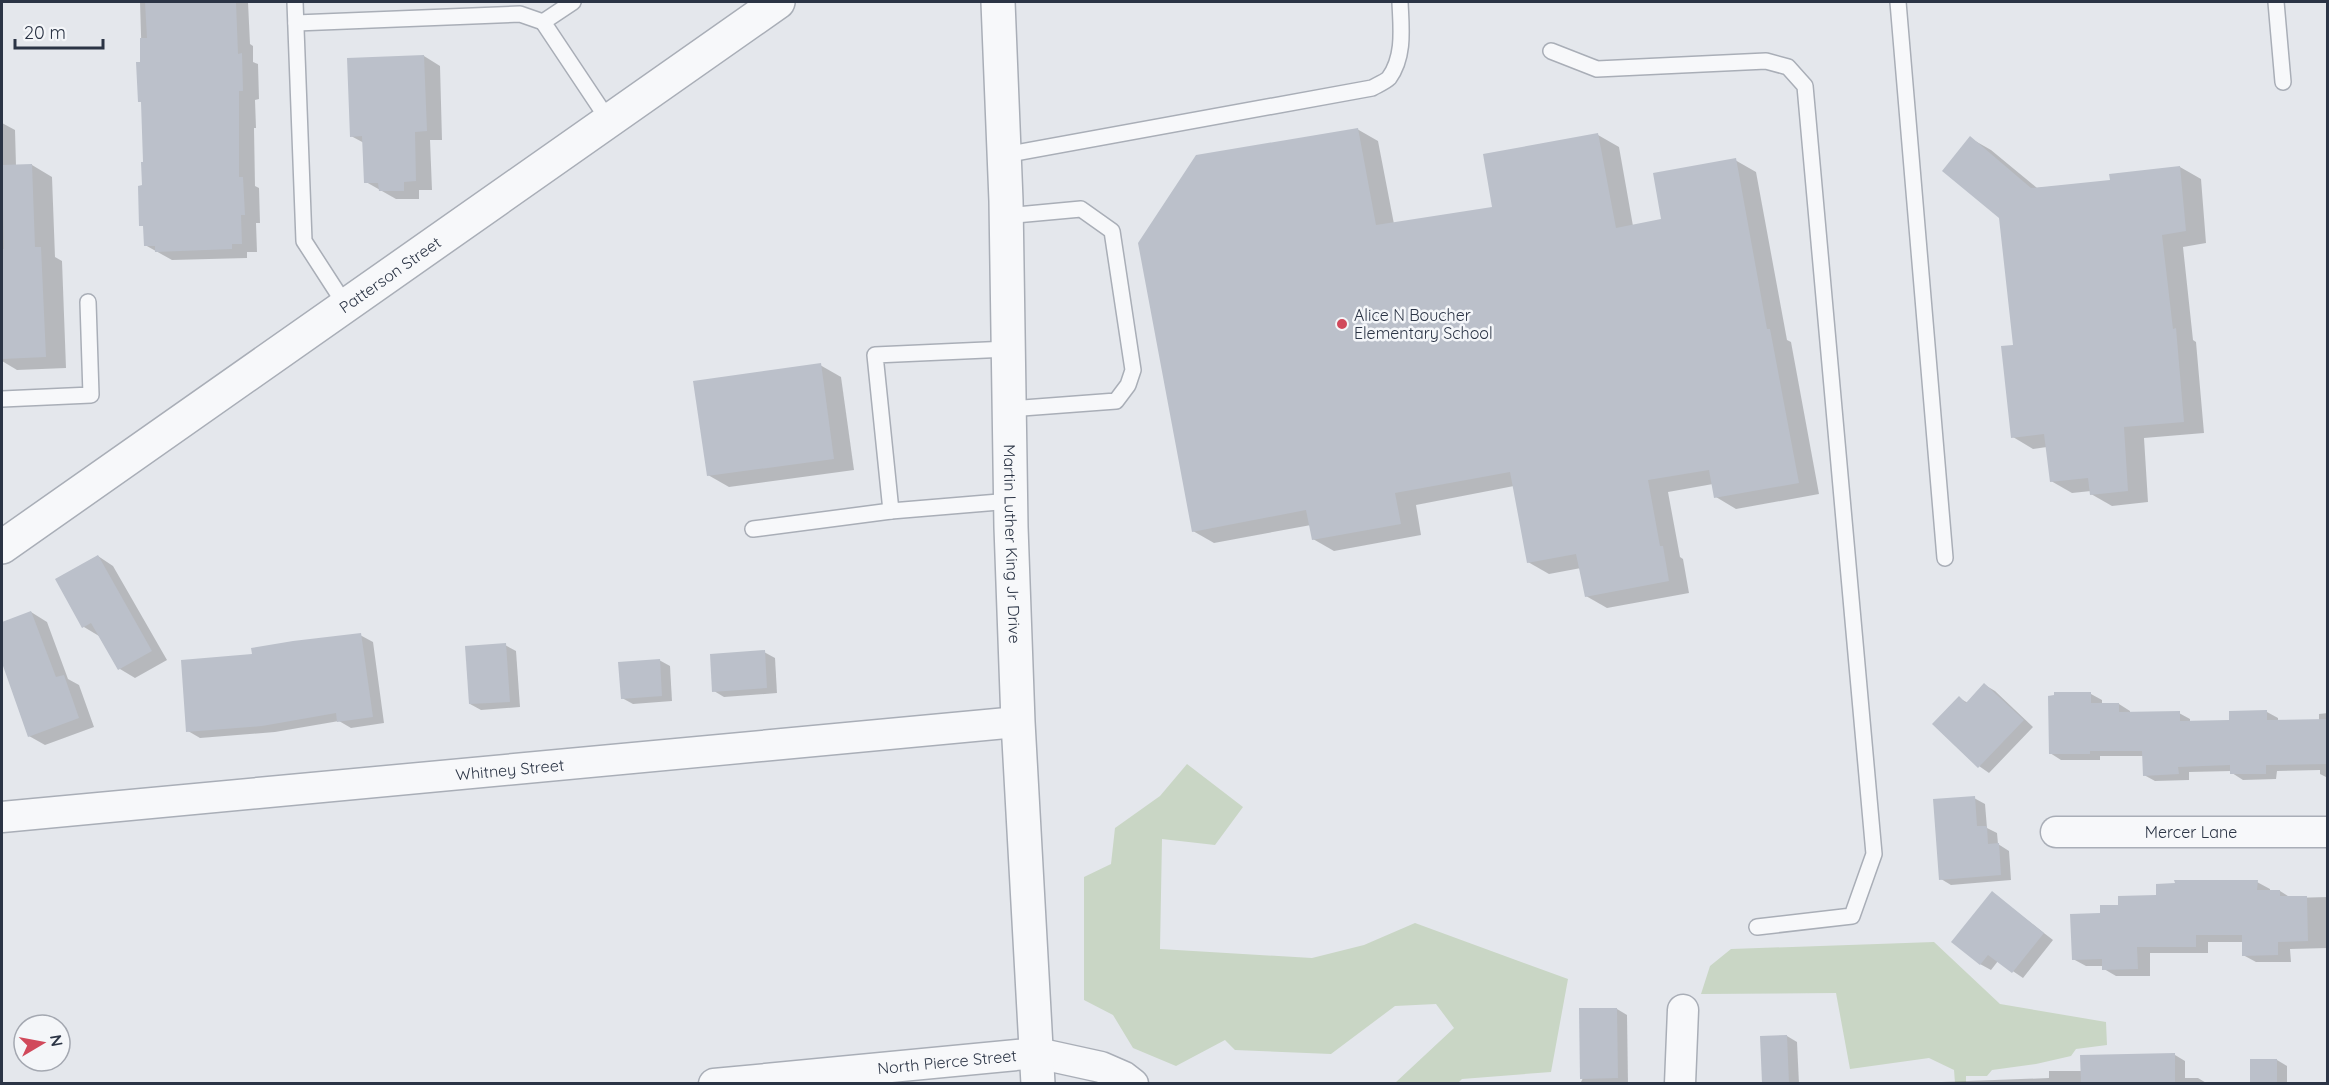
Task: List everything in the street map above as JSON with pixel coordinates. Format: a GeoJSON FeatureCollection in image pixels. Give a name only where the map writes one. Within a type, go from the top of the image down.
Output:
{"type":"FeatureCollection","features":[{"type":"Feature","properties":{"kind":"street","name":"Patterson Street"},"geometry":{"type":"LineString","coordinates":[[2,547],[778,2]]}},
{"type":"Feature","properties":{"kind":"street","name":"Martin Luther King Jr Drive"},"geometry":{"type":"LineString","coordinates":[[998,2],[1006,216],[1018,722],[1037,1068]]}},
{"type":"Feature","properties":{"kind":"street","name":"Whitney Street"},"geometry":{"type":"LineString","coordinates":[[2,817],[1018,722]]}},
{"type":"Feature","properties":{"kind":"street","name":"Mercer Lane"},"geometry":{"type":"LineString","coordinates":[[2056,832],[2328,832]]}},
{"type":"Feature","properties":{"kind":"street"},"geometry":{"type":"LineString","coordinates":[[1680,1083],[1683,1010]]}},
{"type":"Feature","properties":{"kind":"street","name":"North Pierce Street"},"geometry":{"type":"LineString","coordinates":[[714,1083],[1101,1067],[1132,1083]]}},
{"type":"Feature","properties":{"kind":"lane"},"geometry":{"type":"LineString","coordinates":[[295,2],[304,241],[346,306]]}},
{"type":"Feature","properties":{"kind":"lane"},"geometry":{"type":"LineString","coordinates":[[543,22],[573,2]]}},
{"type":"Feature","properties":{"kind":"lane"},"geometry":{"type":"LineString","coordinates":[[1004,155],[1372,88],[1388,79],[1398,61],[1402,37],[1400,2]]}},
{"type":"Feature","properties":{"kind":"lane"},"geometry":{"type":"LineString","coordinates":[[1898,2],[1945,558]]}},
{"type":"Feature","properties":{"kind":"lane"},"geometry":{"type":"LineString","coordinates":[[2276,2],[2283,82]]}},
{"type":"Feature","properties":{"kind":"lane"},"geometry":{"type":"LineString","coordinates":[[296,23],[520,14],[543,22],[609,122]]}},
{"type":"Feature","properties":{"kind":"lane"},"geometry":{"type":"LineString","coordinates":[[1551,51],[1597,69],[1766,61],[1788,67],[1805,86],[1874,854],[1852,916],[1757,927]]}},
{"type":"Feature","properties":{"kind":"lane"},"geometry":{"type":"LineString","coordinates":[[1006,216],[1081,209],[1112,231],[1133,370],[1128,385],[1116,401],[1009,409]]}},
{"type":"Feature","properties":{"kind":"lane"},"geometry":{"type":"LineString","coordinates":[[2,399],[92,395],[88,302]]}},
{"type":"Feature","properties":{"kind":"lane"},"geometry":{"type":"LineString","coordinates":[[891,511],[875,355],[1008,349]]}},
{"type":"Feature","properties":{"kind":"lane"},"geometry":{"type":"LineString","coordinates":[[753,529],[891,511],[1011,501]]}},
{"type":"Feature","properties":{"kind":"green space"},"geometry":{"type":"Polygon","coordinates":[[[1187,764],[1243,807],[1215,845],[1162,839],[1160,949],[1312,958],[1364,945],[1415,923],[1568,979],[1551,1072],[1462,1079],[1458,1083],[1395,1083],[1454,1028],[1436,1004],[1395,1006],[1331,1054],[1235,1050],[1225,1040],[1176,1066],[1133,1048],[1113,1015],[1084,1000],[1084,877],[1111,864],[1115,828],[1160,796],[1187,764]]]}},
{"type":"Feature","properties":{"kind":"green space"},"geometry":{"type":"Polygon","coordinates":[[[1934,942],[2000,1004],[2106,1022],[2107,1045],[2076,1049],[2071,1056],[2036,1064],[1992,1070],[1987,1076],[1966,1076],[1966,1083],[1955,1083],[1954,1070],[1929,1058],[1850,1069],[1836,993],[1701,994],[1710,966],[1731,949],[1934,942]]]}},
{"type":"Feature","properties":{"kind":"building"},"geometry":{"type":"Polygon","coordinates":[[[145,2],[236,2],[238,54],[242,53],[243,91],[239,91],[239,177],[243,177],[245,215],[241,215],[242,244],[232,244],[232,249],[155,252],[155,246],[144,246],[143,226],[139,226],[138,186],[142,185],[141,162],[143,162],[141,102],[138,102],[136,62],[140,62],[140,38],[147,38],[145,2]]]}},
{"type":"Feature","properties":{"kind":"building"},"geometry":{"type":"Polygon","coordinates":[[[424,55],[427,131],[415,132],[416,181],[404,182],[404,191],[379,191],[378,183],[364,183],[362,136],[350,137],[347,58],[424,55]]]}},
{"type":"Feature","properties":{"kind":"building"},"geometry":{"type":"Polygon","coordinates":[[[1358,128],[1376,225],[1492,207],[1483,154],[1598,133],[1616,228],[1661,219],[1653,173],[1736,158],[1767,329],[1770,329],[1799,483],[1714,498],[1709,470],[1648,480],[1669,581],[1585,597],[1576,554],[1527,563],[1510,472],[1395,493],[1401,524],[1312,540],[1306,510],[1192,532],[1138,243],[1196,155],[1358,128]]]}},
{"type":"Feature","properties":{"kind":"building"},"geometry":{"type":"Polygon","coordinates":[[[1970,136],[2031,188],[2110,180],[2109,174],[2180,166],[2186,231],[2162,235],[2173,329],[2176,328],[2184,422],[2124,427],[2128,491],[2090,495],[2088,478],[2050,482],[2044,434],[2011,438],[2001,346],[2013,345],[1999,218],[1942,171],[1970,136]]]}},
{"type":"Feature","properties":{"kind":"building"},"geometry":{"type":"Polygon","coordinates":[[[32,164],[35,247],[41,247],[46,357],[2,359],[2,249],[4,249],[2,165],[32,164]]]}},
{"type":"Feature","properties":{"kind":"building"},"geometry":{"type":"Polygon","coordinates":[[[821,363],[834,459],[707,476],[693,381],[821,363]]]}},
{"type":"Feature","properties":{"kind":"building"},"geometry":{"type":"Polygon","coordinates":[[[98,555],[152,651],[118,670],[91,623],[82,628],[55,579],[98,555]]]}},
{"type":"Feature","properties":{"kind":"building"},"geometry":{"type":"Polygon","coordinates":[[[31,611],[56,677],[64,675],[79,718],[28,737],[2,663],[2,622],[31,611]]]}},
{"type":"Feature","properties":{"kind":"building"},"geometry":{"type":"Polygon","coordinates":[[[361,633],[373,717],[337,722],[336,713],[262,726],[186,732],[181,660],[252,654],[251,648],[361,633]]]}},
{"type":"Feature","properties":{"kind":"building"},"geometry":{"type":"Polygon","coordinates":[[[506,643],[510,702],[469,704],[465,646],[506,643]]]}},
{"type":"Feature","properties":{"kind":"building"},"geometry":{"type":"Polygon","coordinates":[[[765,650],[767,688],[712,692],[710,654],[765,650]]]}},
{"type":"Feature","properties":{"kind":"building"},"geometry":{"type":"Polygon","coordinates":[[[660,659],[662,696],[621,699],[618,662],[660,659]]]}},
{"type":"Feature","properties":{"kind":"building"},"geometry":{"type":"Polygon","coordinates":[[[1984,683],[2024,720],[1978,768],[1932,724],[1959,696],[1966,703],[1984,683]]]}},
{"type":"Feature","properties":{"kind":"building"},"geometry":{"type":"Polygon","coordinates":[[[2054,692],[2091,692],[2091,703],[2119,703],[2119,712],[2180,711],[2180,721],[2229,720],[2229,711],[2267,710],[2267,720],[2328,719],[2328,764],[2266,765],[2266,774],[2230,774],[2230,765],[2178,767],[2179,774],[2143,776],[2142,751],[2049,754],[2048,696],[2054,695],[2054,692]]]}},
{"type":"Feature","properties":{"kind":"building"},"geometry":{"type":"Polygon","coordinates":[[[1975,796],[1977,826],[1987,826],[1988,844],[1999,843],[2001,875],[1939,880],[1933,799],[1975,796]]]}},
{"type":"Feature","properties":{"kind":"building"},"geometry":{"type":"Polygon","coordinates":[[[2174,880],[2258,880],[2257,890],[2280,890],[2280,896],[2307,896],[2308,941],[2278,942],[2278,955],[2242,956],[2242,935],[2196,935],[2196,947],[2137,947],[2138,969],[2102,970],[2102,959],[2072,960],[2070,914],[2100,913],[2100,905],[2118,905],[2118,896],[2156,895],[2156,884],[2175,883],[2174,880]]]}},
{"type":"Feature","properties":{"kind":"building"},"geometry":{"type":"Polygon","coordinates":[[[1992,891],[2044,933],[2012,973],[1988,955],[1980,965],[1951,942],[1992,891]]]}},
{"type":"Feature","properties":{"kind":"building"},"geometry":{"type":"Polygon","coordinates":[[[1579,1008],[1617,1008],[1618,1078],[1580,1079],[1579,1008]]]}},
{"type":"Feature","properties":{"kind":"building"},"geometry":{"type":"Polygon","coordinates":[[[1787,1035],[1789,1083],[1762,1083],[1760,1036],[1787,1035]]]}},
{"type":"Feature","properties":{"kind":"building"},"geometry":{"type":"Polygon","coordinates":[[[2175,1053],[2175,1083],[2081,1083],[2080,1055],[2175,1053]]]}},
{"type":"Feature","properties":{"kind":"building"},"geometry":{"type":"Polygon","coordinates":[[[2250,1059],[2277,1059],[2277,1083],[2250,1083],[2250,1059]]]}},
{"type":"Feature","properties":{"kind":"place","name":"Alice N Boucher Elementary School"},"geometry":{"type":"Point","coordinates":[1342,324]}}]}
